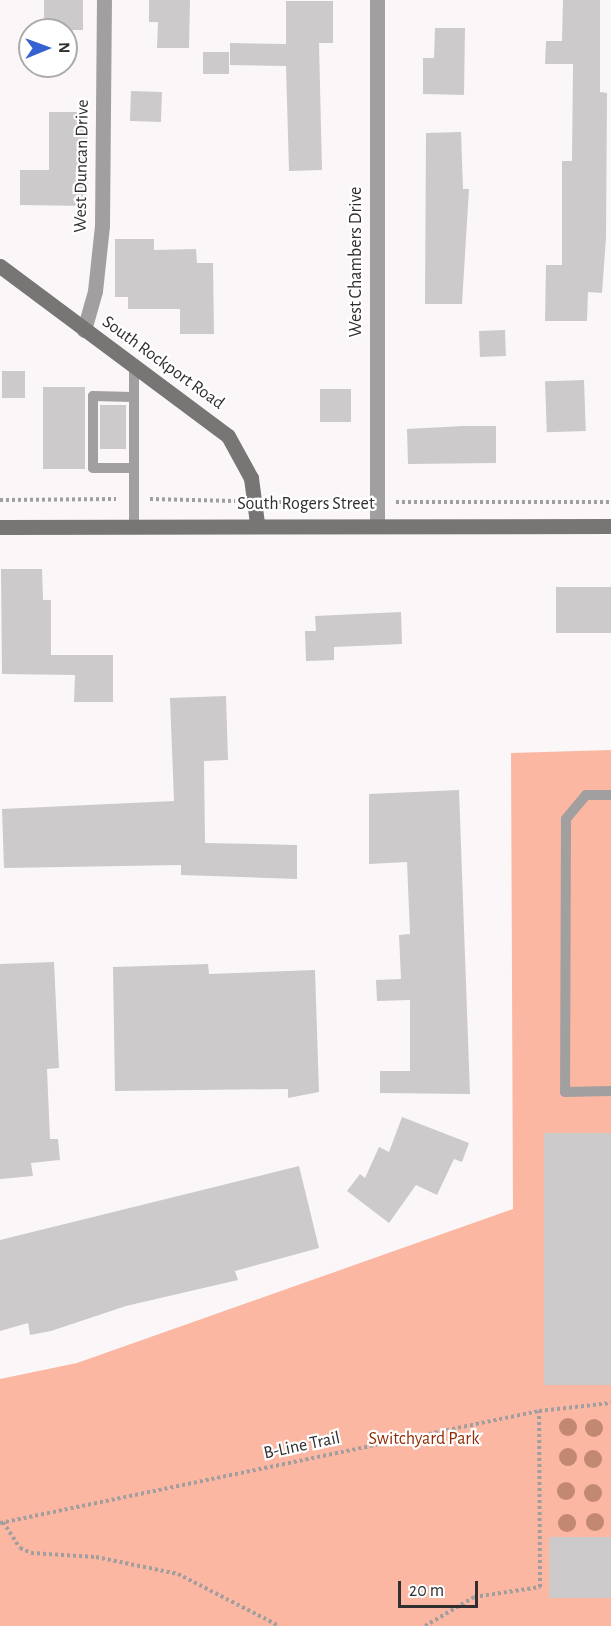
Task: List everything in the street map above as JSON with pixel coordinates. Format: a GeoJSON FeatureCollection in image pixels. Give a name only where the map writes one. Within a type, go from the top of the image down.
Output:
{"type":"FeatureCollection","features":[{"type":"Feature","properties":{"kind":"street","name":"West Duncan Drive"},"geometry":{"type":"LineString","coordinates":[[84,330],[95,291],[102,226],[104,0]]}},
{"type":"Feature","properties":{"kind":"street","name":"West Chambers Drive"},"geometry":{"type":"LineString","coordinates":[[377,0],[377,524]]}},
{"type":"Feature","properties":{"kind":"street","name":"South Rockport Road"},"geometry":{"type":"LineString","coordinates":[[0,266],[228,436],[250,477],[257,523]]}},
{"type":"Feature","properties":{"kind":"street","name":"South Rogers Street"},"geometry":{"type":"LineString","coordinates":[[0,527],[257,523],[611,526]]}},
{"type":"Feature","properties":{"kind":"lane"},"geometry":{"type":"LineString","coordinates":[[134,368],[134,526]]}},
{"type":"Feature","properties":{"kind":"lane"},"geometry":{"type":"LineString","coordinates":[[134,397],[93,396],[93,468],[134,468]]}},
{"type":"Feature","properties":{"kind":"lane"},"geometry":{"type":"LineString","coordinates":[[611,795],[586,795],[566,819],[565,1092],[611,1091]]}},
{"type":"Feature","properties":{"kind":"path"},"geometry":{"type":"LineString","coordinates":[[0,500],[611,502]]}},
{"type":"Feature","properties":{"kind":"path","name":"B-Line Trail"},"geometry":{"type":"LineString","coordinates":[[2,1522],[539,1411],[611,1403]]}},
{"type":"Feature","properties":{"kind":"path"},"geometry":{"type":"LineString","coordinates":[[425,1626],[474,1597],[540,1587],[539,1411]]}},
{"type":"Feature","properties":{"kind":"path"},"geometry":{"type":"LineString","coordinates":[[2,1522],[20,1548],[31,1553],[96,1557],[178,1574],[279,1626]]}},
{"type":"Feature","properties":{"kind":"green space","name":"Switchyard Park"},"geometry":{"type":"Polygon","coordinates":[[[611,750],[611,1626],[0,1626],[0,1379],[77,1363],[513,1209],[511,753],[611,750]]]}},
{"type":"Feature","properties":{"kind":"building"},"geometry":{"type":"Polygon","coordinates":[[[44,0],[83,0],[83,30],[78,30],[78,18],[44,18],[44,0]]]}},
{"type":"Feature","properties":{"kind":"building"},"geometry":{"type":"Polygon","coordinates":[[[149,0],[190,0],[189,48],[157,48],[158,22],[149,22],[149,0]]]}},
{"type":"Feature","properties":{"kind":"building"},"geometry":{"type":"Polygon","coordinates":[[[563,0],[600,0],[600,92],[607,93],[606,238],[602,293],[588,292],[587,321],[545,321],[546,265],[562,265],[562,161],[572,161],[573,64],[545,64],[546,41],[562,41],[563,0]]]}},
{"type":"Feature","properties":{"kind":"building"},"geometry":{"type":"Polygon","coordinates":[[[286,1],[333,1],[333,43],[319,43],[322,170],[289,171],[286,66],[230,65],[230,43],[286,44],[286,1]]]}},
{"type":"Feature","properties":{"kind":"building"},"geometry":{"type":"Polygon","coordinates":[[[435,28],[465,28],[464,95],[423,94],[423,58],[434,58],[435,28]]]}},
{"type":"Feature","properties":{"kind":"building"},"geometry":{"type":"Polygon","coordinates":[[[203,52],[229,52],[229,74],[203,74],[203,52]]]}},
{"type":"Feature","properties":{"kind":"building"},"geometry":{"type":"Polygon","coordinates":[[[131,91],[162,92],[161,122],[130,121],[131,91]]]}},
{"type":"Feature","properties":{"kind":"building"},"geometry":{"type":"Polygon","coordinates":[[[49,112],[88,112],[87,206],[20,205],[20,170],[49,170],[49,112]]]}},
{"type":"Feature","properties":{"kind":"building"},"geometry":{"type":"Polygon","coordinates":[[[461,132],[463,189],[469,189],[462,304],[425,304],[426,133],[461,132]]]}},
{"type":"Feature","properties":{"kind":"building"},"geometry":{"type":"Polygon","coordinates":[[[115,239],[154,239],[154,250],[196,249],[197,263],[213,263],[214,334],[180,334],[180,309],[128,309],[128,297],[115,297],[115,239]]]}},
{"type":"Feature","properties":{"kind":"building"},"geometry":{"type":"Polygon","coordinates":[[[505,330],[506,356],[480,357],[479,331],[505,330]]]}},
{"type":"Feature","properties":{"kind":"building"},"geometry":{"type":"Polygon","coordinates":[[[2,371],[25,371],[25,398],[2,398],[2,371]]]}},
{"type":"Feature","properties":{"kind":"building"},"geometry":{"type":"Polygon","coordinates":[[[584,380],[586,431],[547,432],[545,381],[584,380]]]}},
{"type":"Feature","properties":{"kind":"building"},"geometry":{"type":"Polygon","coordinates":[[[43,387],[85,387],[85,469],[43,469],[43,387]]]}},
{"type":"Feature","properties":{"kind":"building"},"geometry":{"type":"Polygon","coordinates":[[[320,389],[351,389],[351,422],[320,422],[320,389]]]}},
{"type":"Feature","properties":{"kind":"building"},"geometry":{"type":"Polygon","coordinates":[[[100,405],[126,405],[126,449],[100,449],[100,405]]]}},
{"type":"Feature","properties":{"kind":"building"},"geometry":{"type":"Polygon","coordinates":[[[496,426],[496,463],[408,464],[407,429],[496,426]]]}},
{"type":"Feature","properties":{"kind":"building"},"geometry":{"type":"Polygon","coordinates":[[[1,569],[42,569],[43,600],[51,600],[51,655],[113,655],[113,702],[74,702],[75,675],[2,674],[1,569]]]}},
{"type":"Feature","properties":{"kind":"building"},"geometry":{"type":"Polygon","coordinates":[[[556,587],[611,587],[611,633],[556,633],[556,587]]]}},
{"type":"Feature","properties":{"kind":"building"},"geometry":{"type":"Polygon","coordinates":[[[401,612],[402,644],[334,647],[334,660],[306,661],[305,631],[316,631],[315,616],[401,612]]]}},
{"type":"Feature","properties":{"kind":"building"},"geometry":{"type":"Polygon","coordinates":[[[226,696],[228,760],[204,761],[205,843],[297,845],[297,879],[181,875],[181,865],[4,868],[2,809],[174,801],[170,698],[226,696]]]}},
{"type":"Feature","properties":{"kind":"building"},"geometry":{"type":"Polygon","coordinates":[[[459,790],[470,1094],[380,1093],[380,1071],[410,1071],[410,1000],[377,1001],[376,980],[401,979],[399,935],[410,934],[407,862],[369,864],[369,794],[459,790]]]}},
{"type":"Feature","properties":{"kind":"building"},"geometry":{"type":"Polygon","coordinates":[[[54,962],[59,1068],[47,1069],[50,1139],[58,1139],[60,1160],[31,1163],[33,1176],[0,1179],[0,964],[54,962]]]}},
{"type":"Feature","properties":{"kind":"building"},"geometry":{"type":"Polygon","coordinates":[[[208,964],[209,974],[315,970],[319,1092],[288,1098],[288,1089],[115,1091],[113,967],[208,964]]]}},
{"type":"Feature","properties":{"kind":"building"},"geometry":{"type":"Polygon","coordinates":[[[402,1117],[469,1143],[462,1162],[454,1159],[437,1195],[416,1185],[389,1223],[347,1191],[360,1174],[365,1178],[379,1147],[389,1152],[402,1117]]]}},
{"type":"Feature","properties":{"kind":"building"},"geometry":{"type":"Polygon","coordinates":[[[544,1133],[611,1133],[611,1385],[544,1385],[544,1133]]]}},
{"type":"Feature","properties":{"kind":"building"},"geometry":{"type":"Polygon","coordinates":[[[299,1166],[319,1248],[235,1271],[238,1280],[126,1306],[51,1331],[30,1335],[28,1323],[0,1331],[0,1240],[299,1166]]]}},
{"type":"Feature","properties":{"kind":"building"},"geometry":{"type":"Polygon","coordinates":[[[549,1537],[611,1537],[611,1598],[549,1598],[549,1537]]]}}]}
